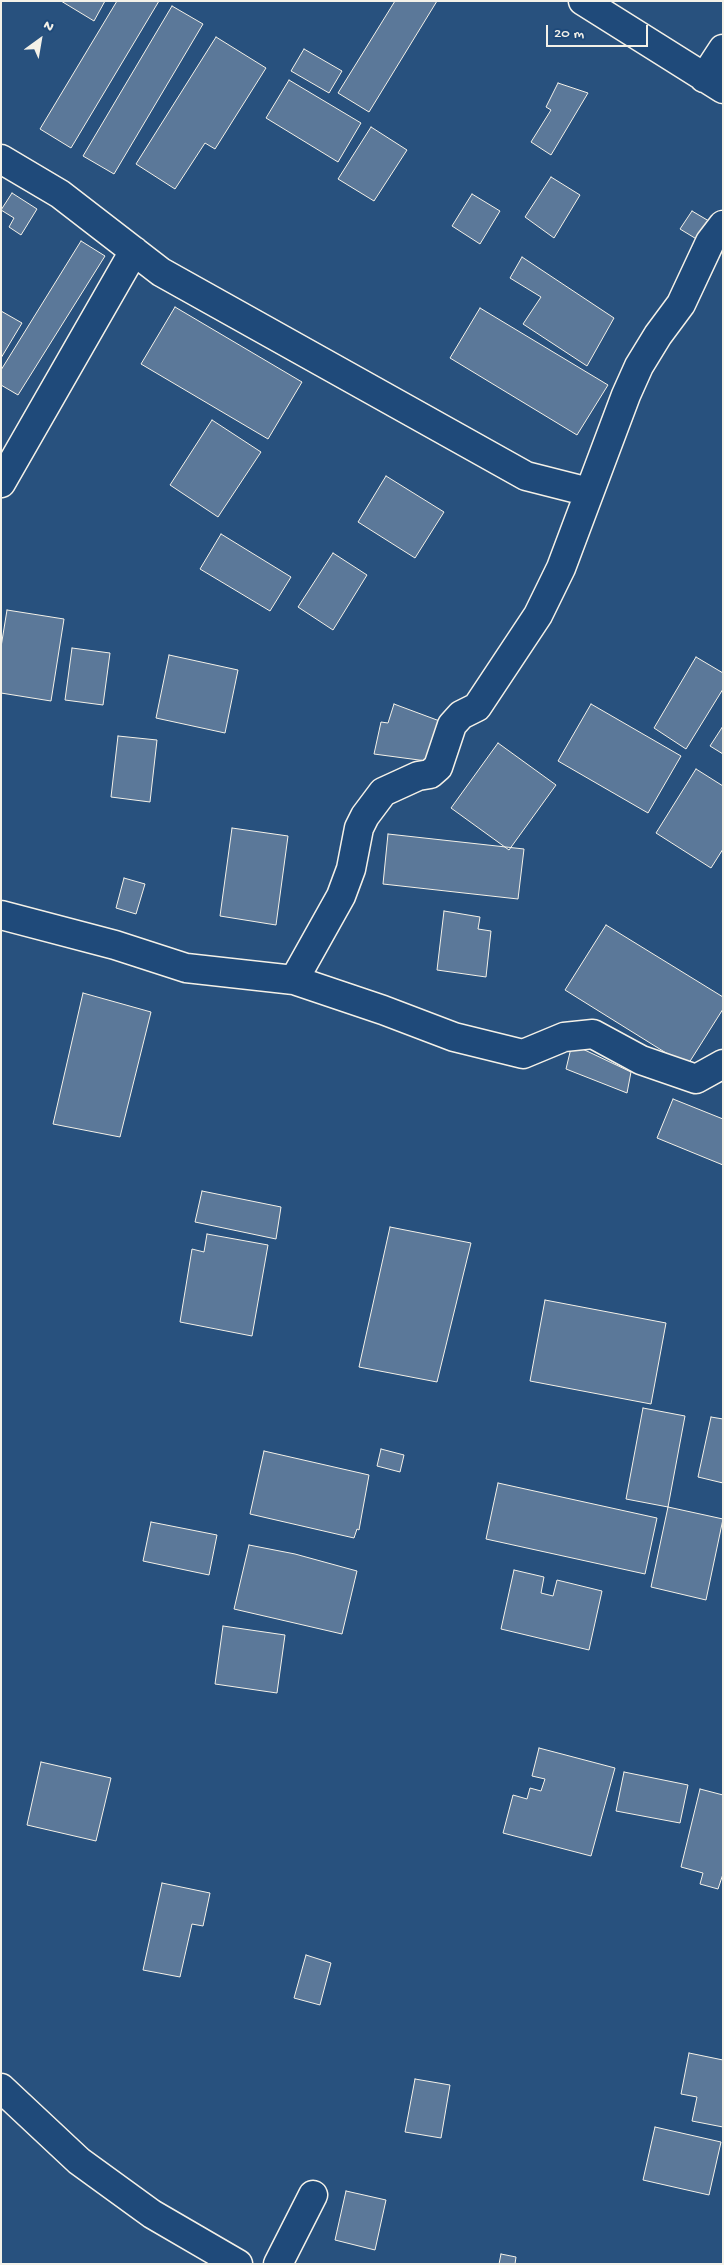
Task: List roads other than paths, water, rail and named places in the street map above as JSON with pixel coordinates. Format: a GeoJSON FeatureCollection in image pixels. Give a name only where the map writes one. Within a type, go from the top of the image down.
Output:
{"type":"FeatureCollection","features":[{"type":"Feature","properties":{"kind":"street"},"geometry":{"type":"LineString","coordinates":[[583,1],[713,83],[723,49]]}},
{"type":"Feature","properties":{"kind":"street"},"geometry":{"type":"LineString","coordinates":[[1,158],[60,194],[169,277],[526,476],[588,492]]}},
{"type":"Feature","properties":{"kind":"street"},"geometry":{"type":"LineString","coordinates":[[294,980],[342,896],[351,869],[359,828],[365,816],[383,792],[430,774],[438,767],[452,725],[461,715],[477,707],[538,614],[561,568],[588,492],[639,366],[658,335],[681,304],[710,242],[723,225]]}},
{"type":"Feature","properties":{"kind":"street"},"geometry":{"type":"LineString","coordinates":[[1,483],[134,251]]}},
{"type":"Feature","properties":{"kind":"street"},"geometry":{"type":"LineString","coordinates":[[1,915],[116,945],[186,968],[294,980],[383,1010],[454,1037],[523,1054],[564,1037],[593,1034],[641,1060],[696,1079],[723,1064]]}},
{"type":"Feature","properties":{"kind":"street"},"geometry":{"type":"LineString","coordinates":[[1,2088],[79,2161],[152,2214],[238,2264]]}},
{"type":"Feature","properties":{"kind":"street"},"geometry":{"type":"LineString","coordinates":[[278,2264],[313,2195]]}}]}
